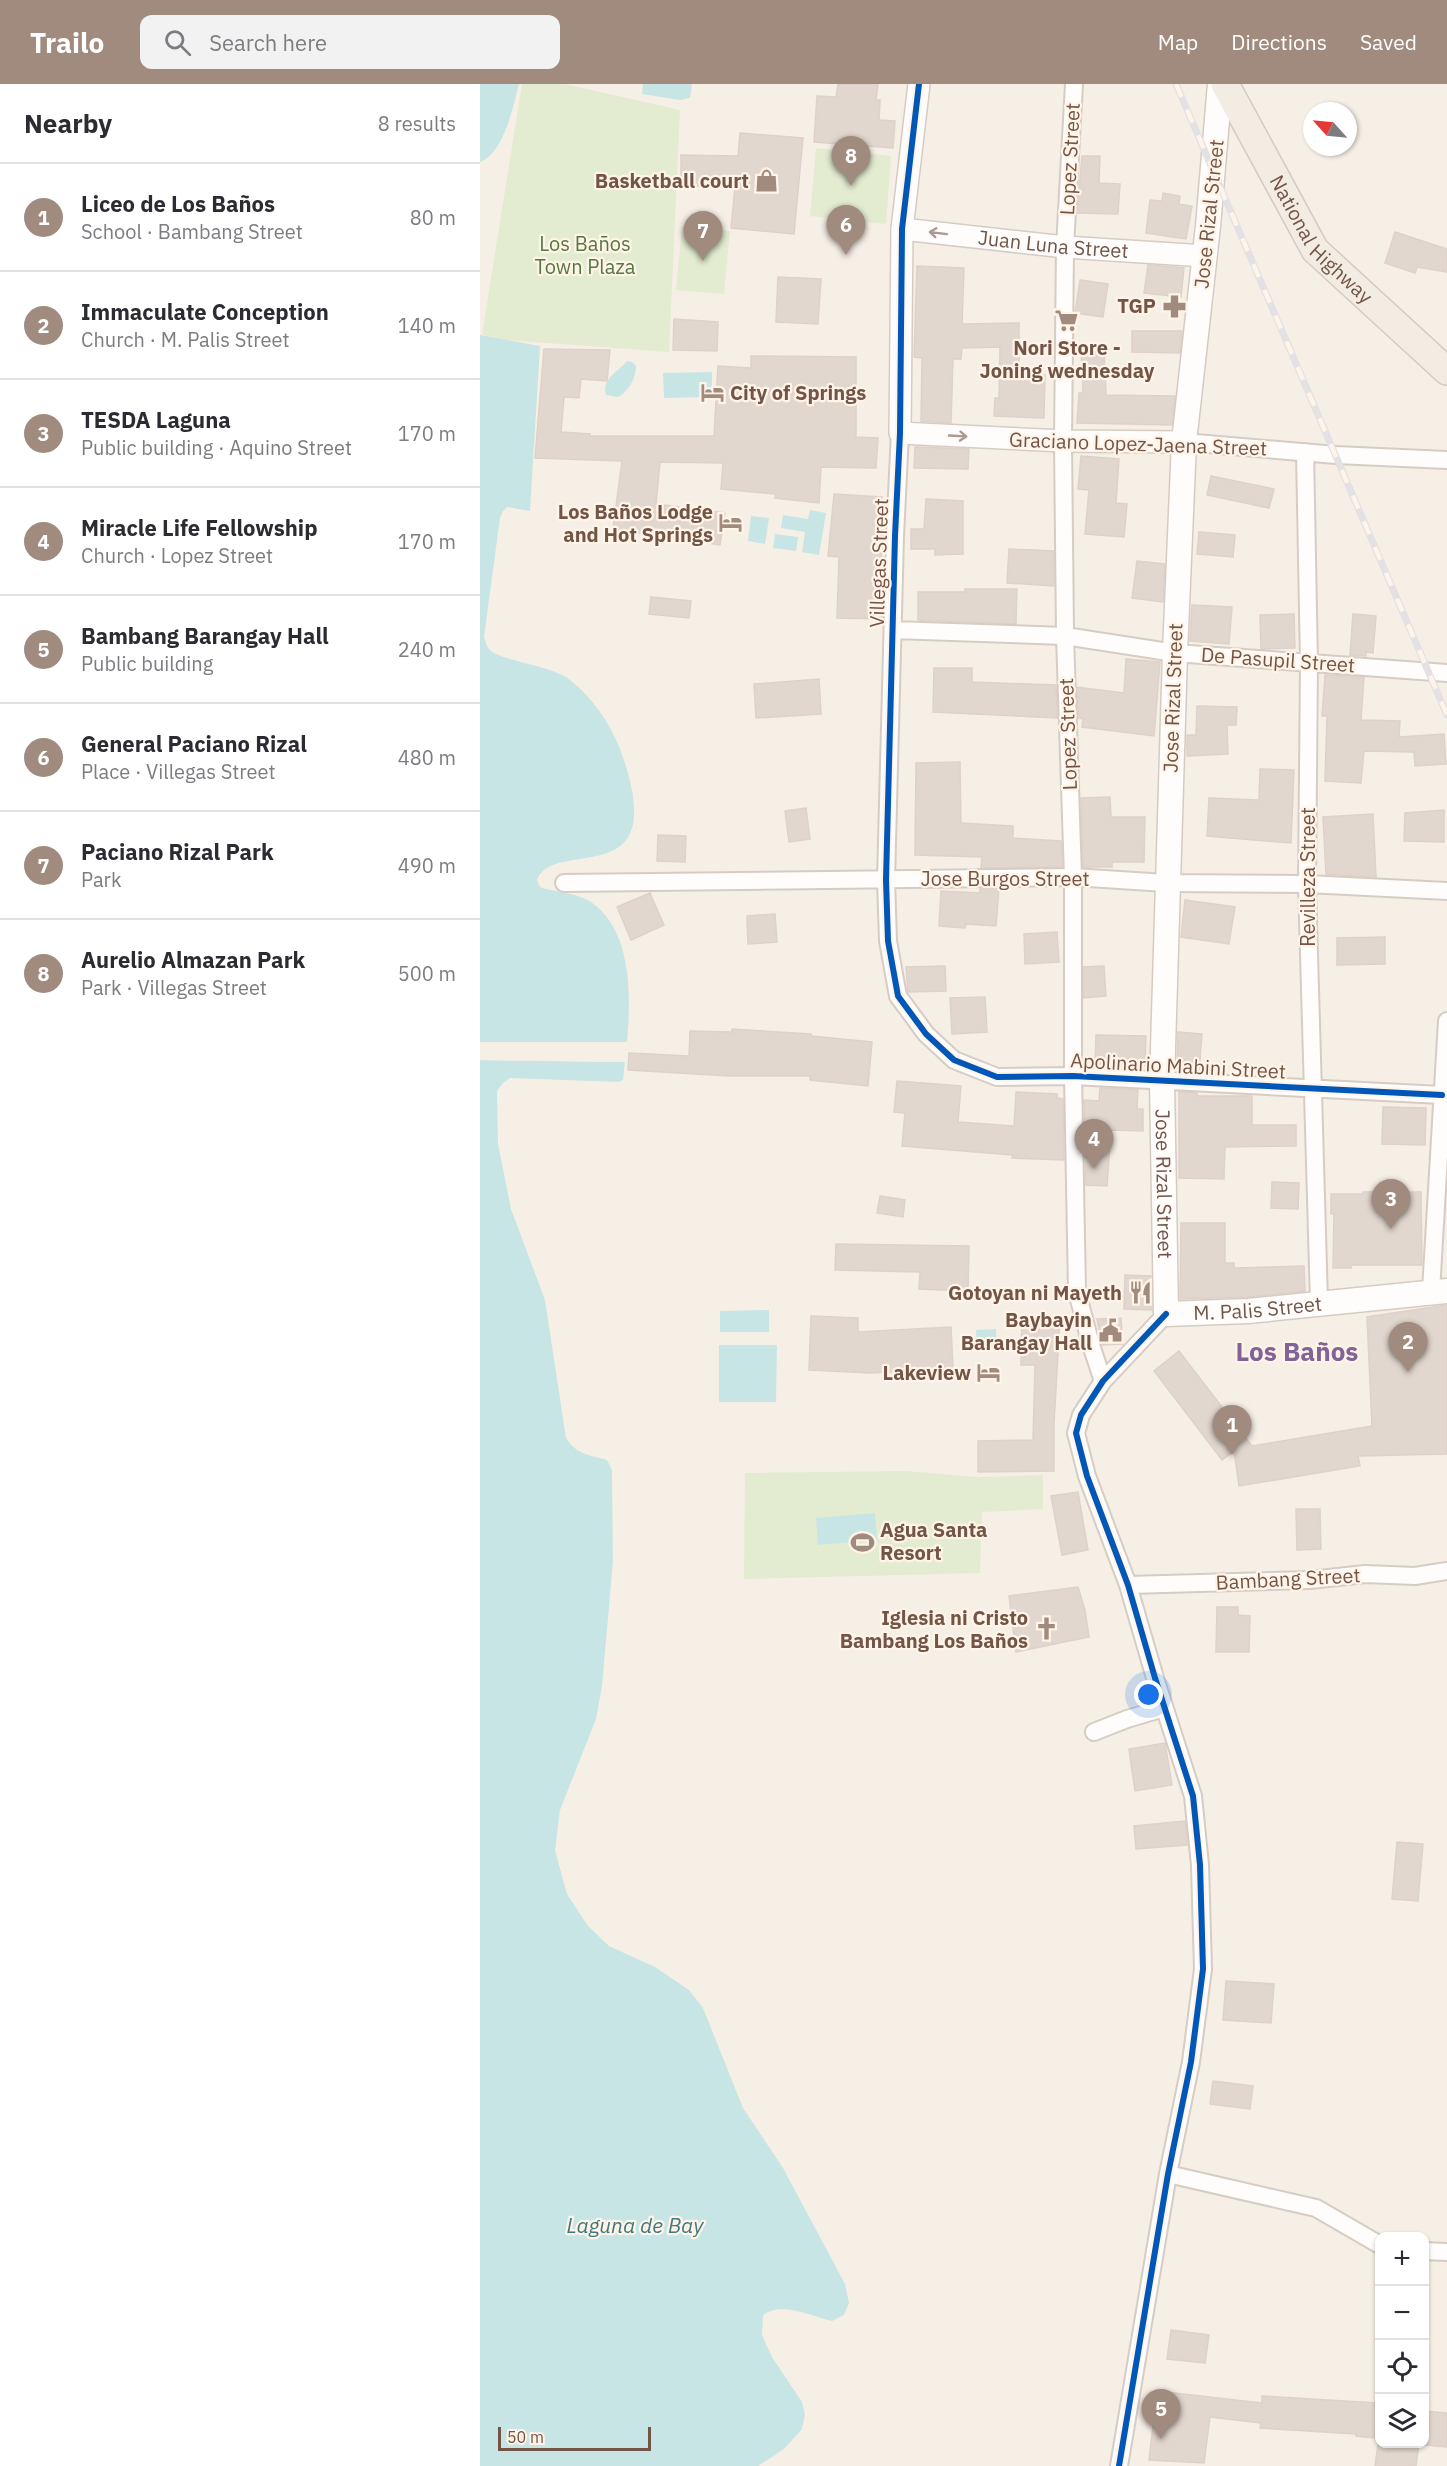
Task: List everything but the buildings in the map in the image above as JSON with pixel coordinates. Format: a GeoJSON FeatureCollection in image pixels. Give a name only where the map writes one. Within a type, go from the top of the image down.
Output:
{"type":"FeatureCollection","features":[{"type":"Feature","properties":{"kind":"main road","name":"Jose Rizal Street"},"geometry":{"type":"LineString","coordinates":[[1166,1314],[1162,1081],[1174,653],[1184,442],[1205,256],[1220,84]]}},
{"type":"Feature","properties":{"kind":"main road","name":"National Highway"},"geometry":{"type":"LineString","coordinates":[[1226,84],[1315,250],[1447,371]]}},
{"type":"Feature","properties":{"kind":"main road","name":"M. Palis Street"},"geometry":{"type":"LineString","coordinates":[[1166,1314],[1248,1311],[1439,1291]]}},
{"type":"Feature","properties":{"kind":"street","name":"Villegas Street"},"geometry":{"type":"LineString","coordinates":[[919,84],[902,229],[900,433],[886,880],[888,941],[898,996],[926,1034]]}},
{"type":"Feature","properties":{"kind":"street","name":"Lopez Street"},"geometry":{"type":"LineString","coordinates":[[1074,84],[1065,247],[1063,441],[1065,636],[1073,877],[1073,1076],[1077,1292],[1103,1381]]}},
{"type":"Feature","properties":{"kind":"street","name":"Juan Luna Street"},"geometry":{"type":"LineString","coordinates":[[902,229],[1065,247],[1205,256]]}},
{"type":"Feature","properties":{"kind":"street","name":"Graciano Lopez-Jaena Street"},"geometry":{"type":"LineString","coordinates":[[900,433],[1063,441],[1184,442],[1447,460]]}},
{"type":"Feature","properties":{"kind":"street","name":"Revilleza Street"},"geometry":{"type":"LineString","coordinates":[[1305,452],[1309,663],[1307,884],[1319,1302]]}},
{"type":"Feature","properties":{"kind":"street","name":"De Pasupil Street"},"geometry":{"type":"LineString","coordinates":[[893,630],[1065,636],[1174,653],[1447,673]]}},
{"type":"Feature","properties":{"kind":"street","name":"Jose Burgos Street"},"geometry":{"type":"LineString","coordinates":[[564,883],[1073,877],[1166,883],[1307,884],[1447,891]]}},
{"type":"Feature","properties":{"kind":"street"},"geometry":{"type":"LineString","coordinates":[[1439,1291],[1442,1095],[1447,1021]]}},
{"type":"Feature","properties":{"kind":"street","name":"Apolinario Mabini Street"},"geometry":{"type":"LineString","coordinates":[[926,1034],[954,1060],[997,1077],[1073,1076],[1442,1095]]}},
{"type":"Feature","properties":{"kind":"street","name":"M. Palis Street"},"geometry":{"type":"LineString","coordinates":[[1128,1585],[1087,1476],[1076,1433],[1081,1415],[1103,1381],[1166,1314]]}},
{"type":"Feature","properties":{"kind":"street","name":"Bambang Street"},"geometry":{"type":"LineString","coordinates":[[1128,1585],[1310,1580],[1365,1574],[1415,1576],[1447,1571]]}},
{"type":"Feature","properties":{"kind":"street"},"geometry":{"type":"LineString","coordinates":[[1119,2466],[1168,2174],[1191,2062],[1203,1969],[1200,1865],[1193,1796],[1164,1708],[1128,1585]]}},
{"type":"Feature","properties":{"kind":"street"},"geometry":{"type":"LineString","coordinates":[[1095,1732],[1164,1708]]}},
{"type":"Feature","properties":{"kind":"street"},"geometry":{"type":"LineString","coordinates":[[1168,2174],[1316,2208],[1375,2241]]}},
{"type":"Feature","properties":{"kind":"street"},"geometry":{"type":"LineString","coordinates":[[1429,2252],[1447,2253]]}},
{"type":"Feature","properties":{"kind":"green space","name":"Los Baños Town Plaza"},"geometry":{"type":"Polygon","coordinates":[[[522,84],[565,84],[680,110],[669,352],[505,340],[482,335],[522,84]]]}},
{"type":"Feature","properties":{"kind":"green space"},"geometry":{"type":"Polygon","coordinates":[[[816,148],[891,156],[886,224],[810,216],[816,148]]]}},
{"type":"Feature","properties":{"kind":"green space"},"geometry":{"type":"Polygon","coordinates":[[[682,227],[730,231],[724,294],[676,290],[682,227]]]}},
{"type":"Feature","properties":{"kind":"green space","name":"Agua Santa Resort"},"geometry":{"type":"Polygon","coordinates":[[[905,1471],[979,1477],[1043,1475],[1043,1509],[982,1512],[980,1573],[744,1579],[745,1473],[905,1471]]]}},
{"type":"Feature","properties":{"kind":"water"},"geometry":{"type":"Polygon","coordinates":[[[480,84],[519,84],[501,139],[488,157],[480,162],[480,84]]]}},
{"type":"Feature","properties":{"kind":"water"},"geometry":{"type":"Polygon","coordinates":[[[643,84],[692,84],[690,98],[680,100],[642,94],[643,84]]]}},
{"type":"Feature","properties":{"kind":"water"},"geometry":{"type":"Polygon","coordinates":[[[480,335],[540,346],[530,511],[507,507],[500,518],[484,637],[488,648],[503,657],[551,671],[570,680],[600,711],[620,749],[633,796],[633,826],[622,844],[605,854],[565,861],[548,868],[537,880],[540,887],[575,895],[591,902],[605,915],[615,930],[626,966],[629,1006],[627,1042],[480,1042],[480,335]]]}},
{"type":"Feature","properties":{"kind":"water"},"geometry":{"type":"Polygon","coordinates":[[[627,361],[636,366],[631,384],[618,397],[606,395],[608,380],[627,361]]]}},
{"type":"Feature","properties":{"kind":"water"},"geometry":{"type":"Polygon","coordinates":[[[712,372],[712,397],[664,398],[663,373],[712,372]]]}},
{"type":"Feature","properties":{"kind":"water"},"geometry":{"type":"Polygon","coordinates":[[[810,510],[826,513],[819,555],[802,552],[805,532],[781,528],[783,515],[808,519],[810,510]]]}},
{"type":"Feature","properties":{"kind":"water"},"geometry":{"type":"Polygon","coordinates":[[[751,516],[769,518],[765,544],[748,541],[751,516]]]}},
{"type":"Feature","properties":{"kind":"water"},"geometry":{"type":"Polygon","coordinates":[[[775,534],[798,537],[796,551],[773,548],[775,534]]]}},
{"type":"Feature","properties":{"kind":"water","name":"Laguna de Bay"},"geometry":{"type":"Polygon","coordinates":[[[480,1060],[625,1062],[623,1080],[619,1082],[510,1078],[497,1091],[498,1144],[511,1209],[545,1300],[566,1438],[579,1451],[607,1460],[612,1470],[613,1561],[602,1686],[596,1719],[560,1810],[555,1850],[567,1894],[588,1926],[609,1946],[655,1967],[689,1990],[703,2008],[743,2108],[783,2168],[845,2284],[849,2303],[844,2315],[832,2321],[787,2309],[771,2311],[763,2315],[762,2335],[772,2357],[802,2402],[805,2414],[802,2429],[784,2449],[758,2466],[480,2466],[480,1060]]]}},
{"type":"Feature","properties":{"kind":"water"},"geometry":{"type":"Polygon","coordinates":[[[769,1310],[769,1332],[720,1332],[720,1311],[769,1310]]]}},
{"type":"Feature","properties":{"kind":"water"},"geometry":{"type":"Polygon","coordinates":[[[996,1329],[997,1347],[977,1348],[976,1330],[996,1329]]]}},
{"type":"Feature","properties":{"kind":"water"},"geometry":{"type":"Polygon","coordinates":[[[719,1345],[777,1345],[776,1402],[719,1402],[719,1345]]]}},
{"type":"Feature","properties":{"kind":"water"},"geometry":{"type":"Polygon","coordinates":[[[875,1513],[877,1540],[818,1545],[816,1518],[875,1513]]]}},
{"type":"Feature","properties":{"kind":"pier"},"geometry":{"type":"Polygon","coordinates":[[[480,1042],[627,1042],[626,1045],[480,1045],[480,1042]]]}},
{"type":"Feature","properties":{"kind":"pier"},"geometry":{"type":"Polygon","coordinates":[[[480,1057],[625,1059],[625,1062],[480,1060],[480,1057]]]}},
{"type":"Feature","properties":{"kind":"railway"},"geometry":{"type":"LineString","coordinates":[[1176,84],[1447,715]]}},
{"type":"Feature","properties":{"kind":"cycle path"},"geometry":{"type":"LineString","coordinates":[[919,84],[902,229],[900,433],[886,880],[888,941],[898,996],[926,1034],[954,1060],[997,1077],[1073,1076],[1442,1095]]}},
{"type":"Feature","properties":{"kind":"cycle path"},"geometry":{"type":"LineString","coordinates":[[1119,2466],[1168,2174],[1191,2062],[1203,1969],[1200,1865],[1193,1796],[1128,1585],[1087,1476],[1076,1433],[1081,1415],[1103,1381],[1166,1314]]}},
{"type":"Feature","properties":{"kind":"place","name":"Basketball court"},"geometry":{"type":"Point","coordinates":[767,181]}},
{"type":"Feature","properties":{"kind":"place","name":"Aurelio Almazan Park"},"geometry":{"type":"Point","coordinates":[851,186]}},
{"type":"Feature","properties":{"kind":"place","name":"General Paciano Rizal"},"geometry":{"type":"Point","coordinates":[846,255]}},
{"type":"Feature","properties":{"kind":"place","name":"Paciano Rizal Park"},"geometry":{"type":"Point","coordinates":[703,261]}},
{"type":"Feature","properties":{"kind":"place","name":"TGP"},"geometry":{"type":"Point","coordinates":[1174,306]}},
{"type":"Feature","properties":{"kind":"place","name":"Nori Store - Joning wednesday"},"geometry":{"type":"Point","coordinates":[1067,320]}},
{"type":"Feature","properties":{"kind":"place","name":"City of Springs"},"geometry":{"type":"Point","coordinates":[712,393]}},
{"type":"Feature","properties":{"kind":"place","name":"Los Baños Lodge and Hot Springs"},"geometry":{"type":"Point","coordinates":[731,523]}},
{"type":"Feature","properties":{"kind":"place","name":"Miracle Life Fellowship"},"geometry":{"type":"Point","coordinates":[1094,1169]}},
{"type":"Feature","properties":{"kind":"place","name":"TESDA Laguna"},"geometry":{"type":"Point","coordinates":[1391,1229]}},
{"type":"Feature","properties":{"kind":"place","name":"Gotoyan ni Mayeth"},"geometry":{"type":"Point","coordinates":[1140,1293]}},
{"type":"Feature","properties":{"kind":"place","name":"Baybayin Barangay Hall"},"geometry":{"type":"Point","coordinates":[1110,1331]}},
{"type":"Feature","properties":{"kind":"place","name":"Immaculate Conception"},"geometry":{"type":"Point","coordinates":[1408,1372]}},
{"type":"Feature","properties":{"kind":"place","name":"Lakeview"},"geometry":{"type":"Point","coordinates":[989,1373]}},
{"type":"Feature","properties":{"kind":"place","name":"Liceo de Los Baños"},"geometry":{"type":"Point","coordinates":[1232,1455]}},
{"type":"Feature","properties":{"kind":"place","name":"Agua Santa Resort"},"geometry":{"type":"Point","coordinates":[862,1542]}},
{"type":"Feature","properties":{"kind":"place","name":"Iglesia ni Cristo Bambang Los Baños"},"geometry":{"type":"Point","coordinates":[1046,1629]}},
{"type":"Feature","properties":{"kind":"place","name":"Bambang Barangay Hall"},"geometry":{"type":"Point","coordinates":[1161,2439]}},
{"type":"Feature","properties":{"kind":"district","name":"Los Baños"},"geometry":{"type":"Point","coordinates":[1297,1352]}}]}
